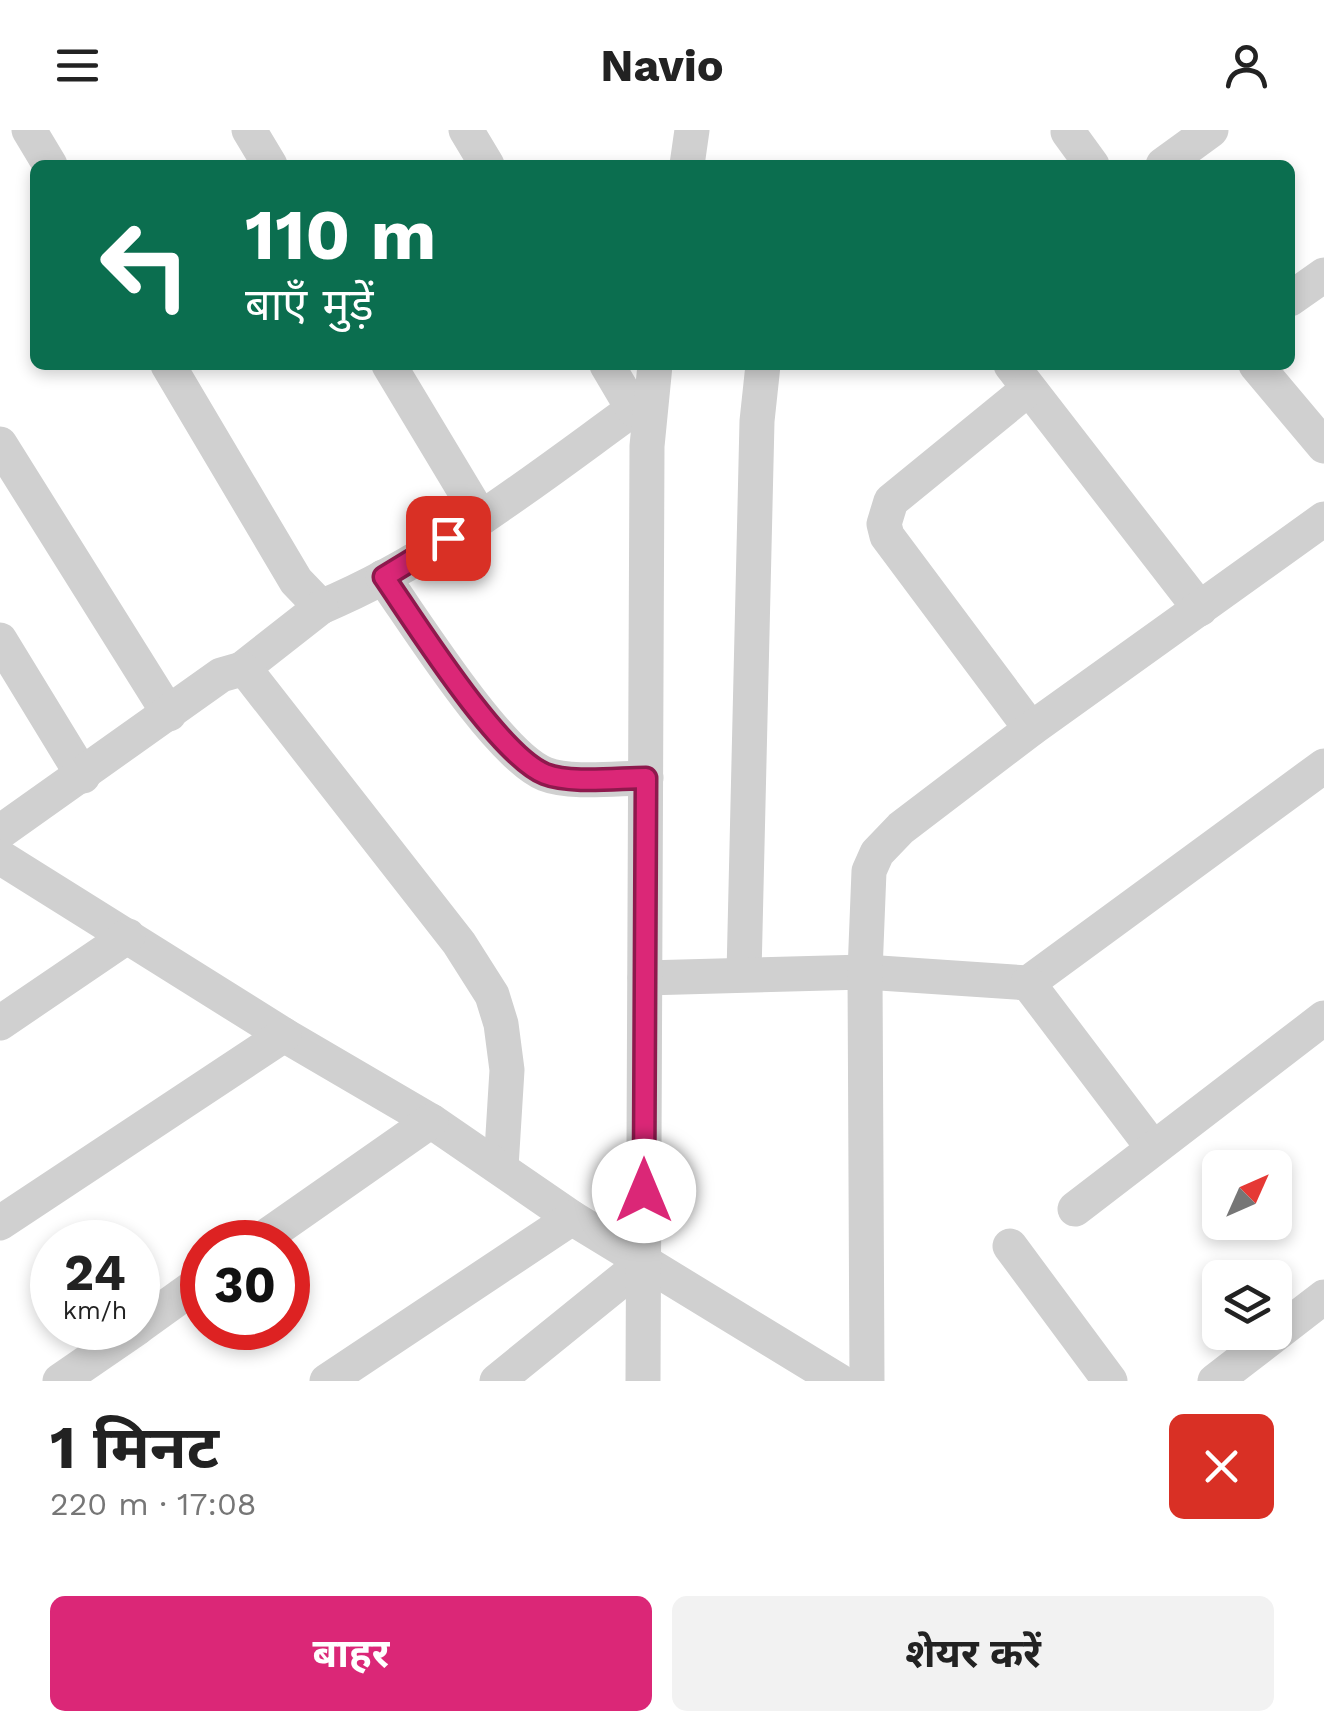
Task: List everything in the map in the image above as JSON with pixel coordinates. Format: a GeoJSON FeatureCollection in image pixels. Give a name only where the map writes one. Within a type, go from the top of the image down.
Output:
{"type":"FeatureCollection","features":[{"type":"Feature","properties":{"kind":"street"},"geometry":{"type":"LineString","coordinates":[[29,130],[47,160]]}},
{"type":"Feature","properties":{"kind":"street"},"geometry":{"type":"LineString","coordinates":[[248,130],[267,160]]}},
{"type":"Feature","properties":{"kind":"street"},"geometry":{"type":"LineString","coordinates":[[466,130],[484,160]]}},
{"type":"Feature","properties":{"kind":"street"},"geometry":{"type":"LineString","coordinates":[[688,160],[692,130]]}},
{"type":"Feature","properties":{"kind":"street"},"geometry":{"type":"LineString","coordinates":[[1170,160],[1211,130]]}},
{"type":"Feature","properties":{"kind":"street"},"geometry":{"type":"LineString","coordinates":[[1068,132],[1088,160]]}},
{"type":"Feature","properties":{"kind":"street"},"geometry":{"type":"LineString","coordinates":[[1295,295],[1324,275]]}},
{"type":"Feature","properties":{"kind":"street"},"geometry":{"type":"LineString","coordinates":[[171,370],[296,581],[321,607]]}},
{"type":"Feature","properties":{"kind":"street"},"geometry":{"type":"LineString","coordinates":[[392,370],[481,518]]}},
{"type":"Feature","properties":{"kind":"street"},"geometry":{"type":"LineString","coordinates":[[615,370],[646,390]]}},
{"type":"Feature","properties":{"kind":"street"},"geometry":{"type":"LineString","coordinates":[[744,974],[757,421],[763,370]]}},
{"type":"Feature","properties":{"kind":"street"},"geometry":{"type":"LineString","coordinates":[[1260,370],[1324,446]]}},
{"type":"Feature","properties":{"kind":"street"},"geometry":{"type":"LineString","coordinates":[[1032,729],[887,536],[884,524],[891,501],[1019,378],[1200,608]]}},
{"type":"Feature","properties":{"kind":"street"},"geometry":{"type":"LineString","coordinates":[[0,832],[221,675],[242,669],[321,607],[384,577],[481,518],[646,390]]}},
{"type":"Feature","properties":{"kind":"street"},"geometry":{"type":"LineString","coordinates":[[644,1381],[646,390]]}},
{"type":"Feature","properties":{"kind":"street"},"geometry":{"type":"LineString","coordinates":[[0,444],[168,714]]}},
{"type":"Feature","properties":{"kind":"street"},"geometry":{"type":"LineString","coordinates":[[867,1381],[865,972],[870,871],[876,854],[901,828],[1032,729],[1324,519]]}},
{"type":"Feature","properties":{"kind":"street"},"geometry":{"type":"LineString","coordinates":[[384,577],[492,728],[533,768],[558,777],[646,778]]}},
{"type":"Feature","properties":{"kind":"street"},"geometry":{"type":"LineString","coordinates":[[0,640],[83,776]]}},
{"type":"Feature","properties":{"kind":"street"},"geometry":{"type":"LineString","coordinates":[[242,669],[459,943],[492,995],[501,1024],[507,1070],[501,1167]]}},
{"type":"Feature","properties":{"kind":"street"},"geometry":{"type":"LineString","coordinates":[[644,978],[865,972],[1028,983],[1324,766]]}},
{"type":"Feature","properties":{"kind":"street"},"geometry":{"type":"LineString","coordinates":[[0,857],[431,1121],[572,1218],[839,1381]]}},
{"type":"Feature","properties":{"kind":"street"},"geometry":{"type":"LineString","coordinates":[[0,1023],[128,936]]}},
{"type":"Feature","properties":{"kind":"street"},"geometry":{"type":"LineString","coordinates":[[1028,983],[1154,1148]]}},
{"type":"Feature","properties":{"kind":"street"},"geometry":{"type":"LineString","coordinates":[[1075,1209],[1324,1018]]}},
{"type":"Feature","properties":{"kind":"street"},"geometry":{"type":"LineString","coordinates":[[0,1223],[284,1034]]}},
{"type":"Feature","properties":{"kind":"street"},"geometry":{"type":"LineString","coordinates":[[289,1220],[431,1121]]}},
{"type":"Feature","properties":{"kind":"street"},"geometry":{"type":"LineString","coordinates":[[327,1381],[572,1218]]}},
{"type":"Feature","properties":{"kind":"street"},"geometry":{"type":"LineString","coordinates":[[1010,1246],[1110,1381]]}},
{"type":"Feature","properties":{"kind":"street"},"geometry":{"type":"LineString","coordinates":[[497,1381],[644,1262]]}},
{"type":"Feature","properties":{"kind":"street"},"geometry":{"type":"LineString","coordinates":[[1216,1381],[1324,1296]]}},
{"type":"Feature","properties":{"kind":"street"},"geometry":{"type":"LineString","coordinates":[[60,1381],[104,1350]]}},
{"type":"Feature","properties":{"kind":"route"},"geometry":{"type":"LineString","coordinates":[[448,538],[384,577],[492,728],[516,754],[548,776],[646,778],[644,1191]]}}]}
